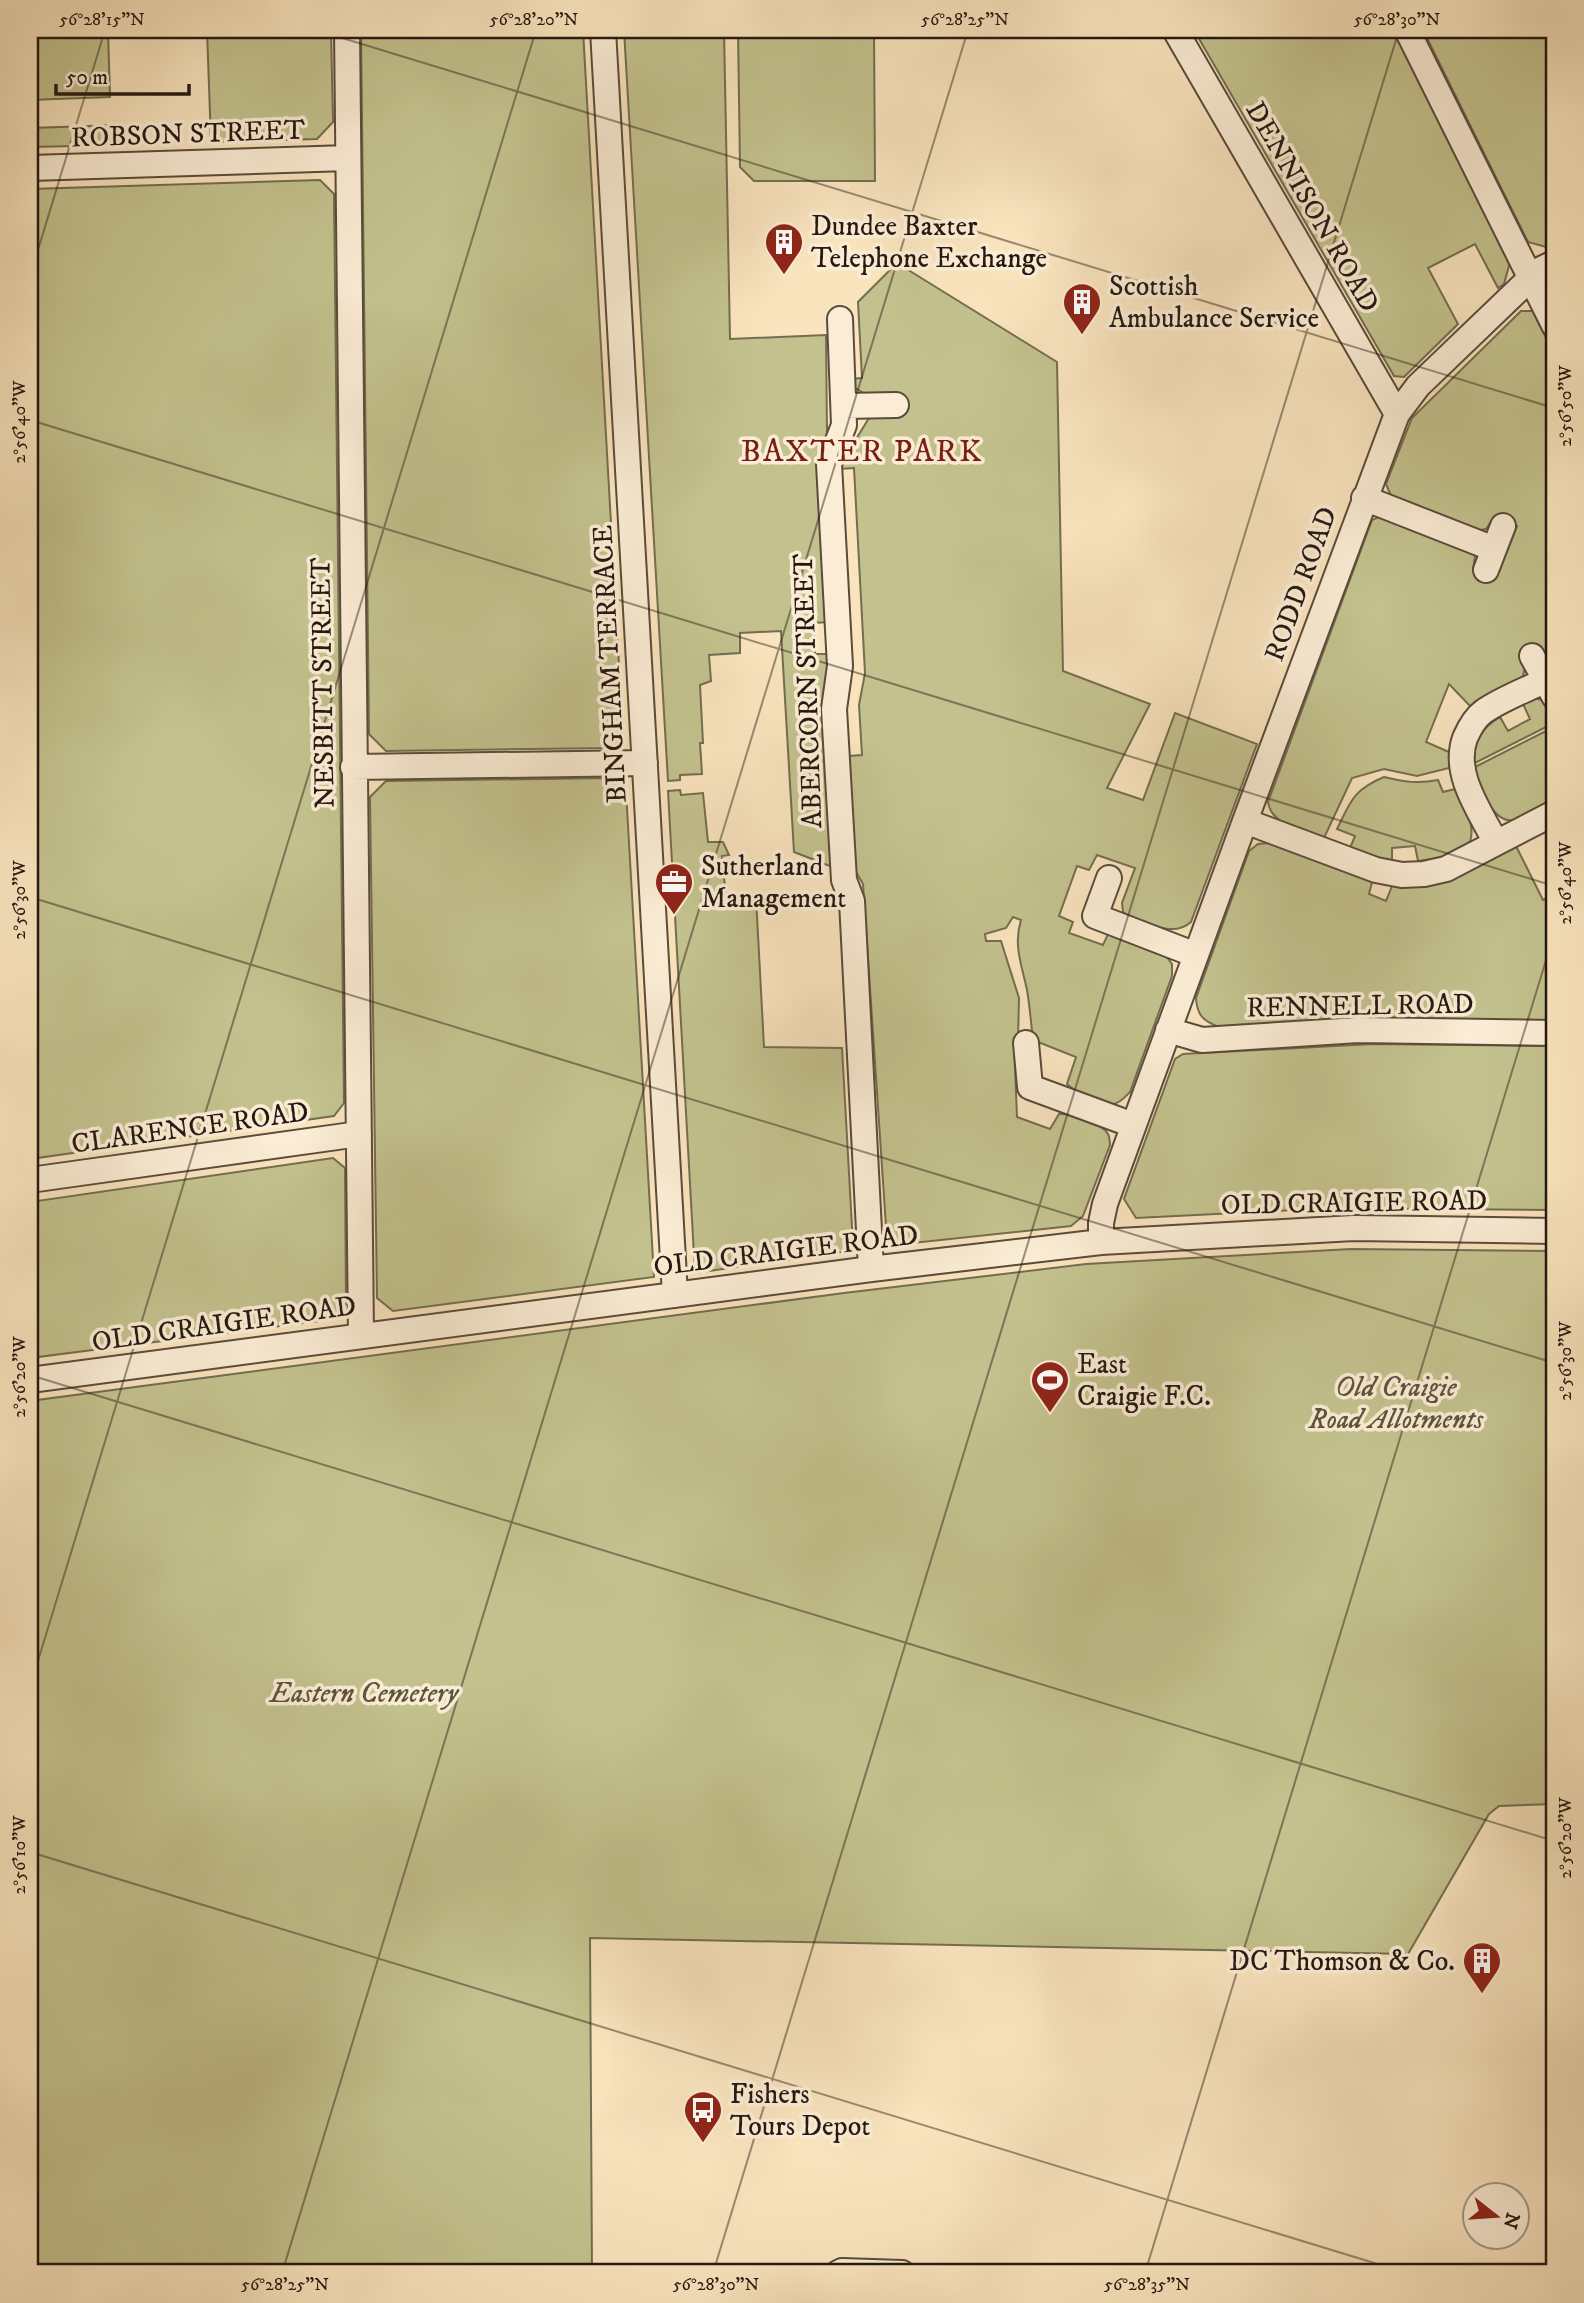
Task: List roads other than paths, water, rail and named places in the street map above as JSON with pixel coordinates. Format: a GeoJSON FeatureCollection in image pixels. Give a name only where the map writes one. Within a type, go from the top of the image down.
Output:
{"type":"FeatureCollection","features":[{"type":"Feature","properties":{"kind":"street","name":"NESBITT STREET"},"geometry":{"type":"LineString","coordinates":[[347,30],[361,1336]]}},
{"type":"Feature","properties":{"kind":"street","name":"BINGHAM TERRACE"},"geometry":{"type":"LineString","coordinates":[[603,30],[675,1295]]}},
{"type":"Feature","properties":{"kind":"street","name":"DENNISON ROAD"},"geometry":{"type":"LineString","coordinates":[[1175,30],[1397,414]]}},
{"type":"Feature","properties":{"kind":"street"},"geometry":{"type":"LineString","coordinates":[[1408,30],[1554,324]]}},
{"type":"Feature","properties":{"kind":"street","name":"ROBSON STREET"},"geometry":{"type":"LineString","coordinates":[[30,168],[348,158]]}},
{"type":"Feature","properties":{"kind":"street","name":"RODD ROAD"},"geometry":{"type":"LineString","coordinates":[[1101,1242],[1105,1205],[1133,1125],[1397,414],[1418,386],[1539,270],[1554,262]]}},
{"type":"Feature","properties":{"kind":"street","name":"ABERCORN STREET"},"geometry":{"type":"LineString","coordinates":[[840,319],[844,425],[829,464],[840,666],[834,709],[844,880],[852,901],[871,1269]]}},
{"type":"Feature","properties":{"kind":"street"},"geometry":{"type":"LineString","coordinates":[[844,406],[896,405]]}},
{"type":"Feature","properties":{"kind":"street"},"geometry":{"type":"LineString","coordinates":[[1364,498],[1494,548]]}},
{"type":"Feature","properties":{"kind":"street"},"geometry":{"type":"LineString","coordinates":[[1496,843],[1468,788],[1462,771],[1461,749],[1470,727],[1482,712],[1550,688],[1532,656]]}},
{"type":"Feature","properties":{"kind":"street"},"geometry":{"type":"LineString","coordinates":[[353,767],[645,763]]}},
{"type":"Feature","properties":{"kind":"street"},"geometry":{"type":"LineString","coordinates":[[1245,821],[1377,870],[1402,875],[1446,869],[1554,813]]}},
{"type":"Feature","properties":{"kind":"street"},"geometry":{"type":"LineString","coordinates":[[1109,878],[1095,916],[1196,954]]}},
{"type":"Feature","properties":{"kind":"street","name":"RENNELL ROAD"},"geometry":{"type":"LineString","coordinates":[[1168,1030],[1202,1040],[1358,1030],[1554,1033]]}},
{"type":"Feature","properties":{"kind":"street"},"geometry":{"type":"LineString","coordinates":[[1026,1043],[1030,1087],[1133,1125]]}},
{"type":"Feature","properties":{"kind":"street","name":"CLARENCE ROAD"},"geometry":{"type":"LineString","coordinates":[[30,1180],[359,1134]]}},
{"type":"Feature","properties":{"kind":"street","name":"OLD CRAIGIE ROAD"},"geometry":{"type":"LineString","coordinates":[[30,1380],[871,1269],[1101,1242],[1354,1228],[1554,1231]]}},
{"type":"Feature","properties":{"kind":"street"},"geometry":{"type":"LineString","coordinates":[[838,2273],[902,2273]]}},
{"type":"Feature","properties":{"kind":"place","name":"Dundee Baxter Telephone Exchange"},"geometry":{"type":"Point","coordinates":[784,276]}},
{"type":"Feature","properties":{"kind":"place","name":"Scottish Ambulance Service"},"geometry":{"type":"Point","coordinates":[1082,336]}},
{"type":"Feature","properties":{"kind":"place","name":"Sutherland Management"},"geometry":{"type":"Point","coordinates":[674,916]}},
{"type":"Feature","properties":{"kind":"place","name":"East Craigie F.C."},"geometry":{"type":"Point","coordinates":[1050,1414]}},
{"type":"Feature","properties":{"kind":"place","name":"DC Thomson & Co."},"geometry":{"type":"Point","coordinates":[1482,1995]}},
{"type":"Feature","properties":{"kind":"place","name":"Fishers Tours Depot"},"geometry":{"type":"Point","coordinates":[703,2144]}},
{"type":"Feature","properties":{"kind":"district","name":"BAXTER PARK"},"geometry":{"type":"Point","coordinates":[862,452]}},
{"type":"Feature","properties":{"kind":"park label","name":"Old Craigie Road Allotments"},"geometry":{"type":"Point","coordinates":[1396,1403]}},
{"type":"Feature","properties":{"kind":"park label","name":"Eastern Cemetery"},"geometry":{"type":"Point","coordinates":[364,1693]}}]}
